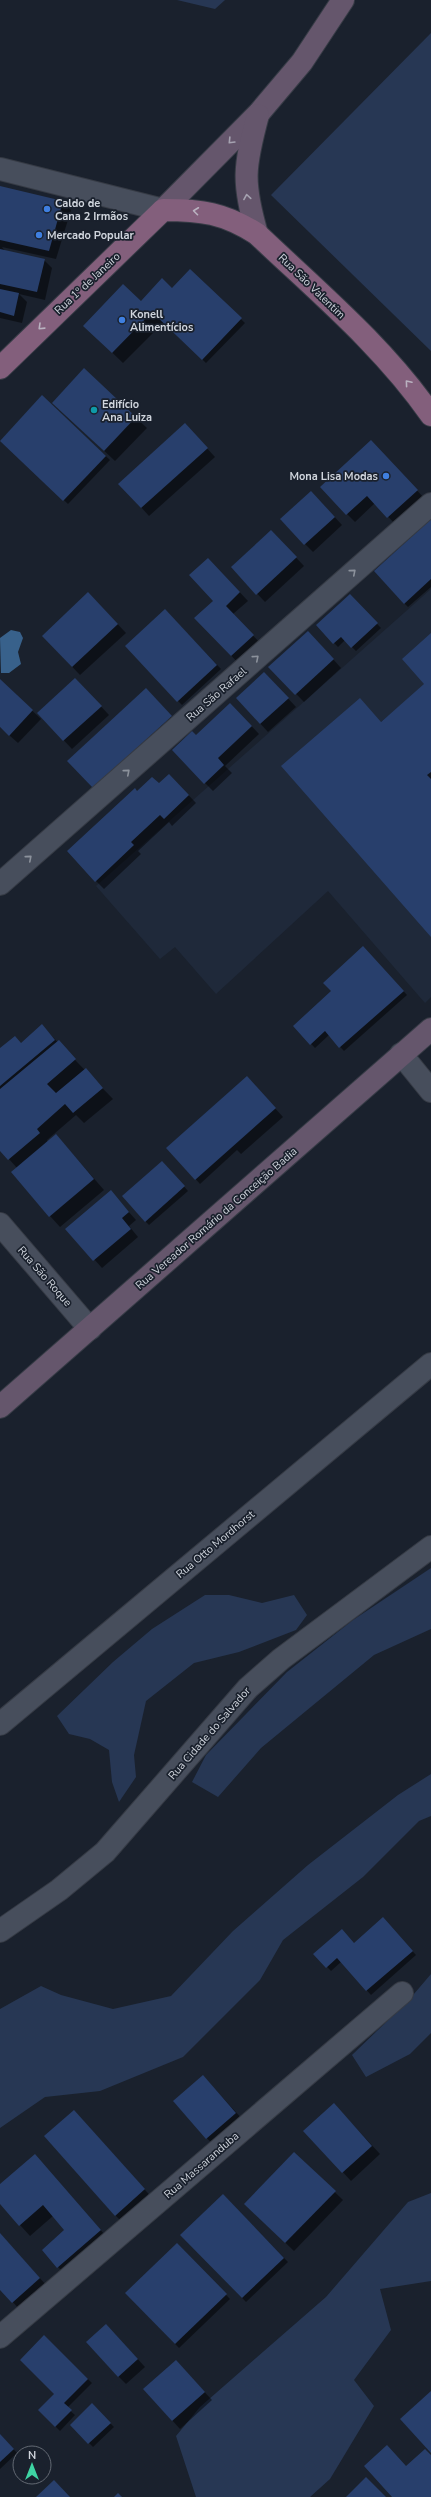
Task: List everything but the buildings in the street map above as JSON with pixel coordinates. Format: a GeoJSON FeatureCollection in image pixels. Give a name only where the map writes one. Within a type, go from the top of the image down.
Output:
{"type":"FeatureCollection","features":[{"type":"Feature","properties":{"kind":"main road","name":"Rua São Valentim"},"geometry":{"type":"LineString","coordinates":[[163,210],[192,210],[216,213],[237,222],[257,234],[385,356],[431,415]]}},
{"type":"Feature","properties":{"kind":"main road","name":"Rua 1º de Janeiro"},"geometry":{"type":"LineString","coordinates":[[0,368],[163,210]]}},
{"type":"Feature","properties":{"kind":"street","name":"Rua 1º de Janeiro"},"geometry":{"type":"LineString","coordinates":[[163,210],[258,113],[302,62],[343,0]]}},
{"type":"Feature","properties":{"kind":"street","name":"Rua 1º de Janeiro"},"geometry":{"type":"LineString","coordinates":[[257,234],[247,200],[245,178],[248,153],[258,113]]}},
{"type":"Feature","properties":{"kind":"street"},"geometry":{"type":"LineString","coordinates":[[0,169],[163,210]]}},
{"type":"Feature","properties":{"kind":"street","name":"Rua São Rafael"},"geometry":{"type":"LineString","coordinates":[[0,884],[431,504]]}},
{"type":"Feature","properties":{"kind":"street","name":"Rua Vereador Romário da Conceição Badia"},"geometry":{"type":"LineString","coordinates":[[0,1407],[431,1029]]}},
{"type":"Feature","properties":{"kind":"street"},"geometry":{"type":"LineString","coordinates":[[401,1054],[431,1091]]}},
{"type":"Feature","properties":{"kind":"street","name":"Rua São Roque"},"geometry":{"type":"LineString","coordinates":[[0,1224],[90,1329]]}},
{"type":"Feature","properties":{"kind":"street","name":"Rua Otto Mordhorst"},"geometry":{"type":"LineString","coordinates":[[0,1724],[431,1364]]}},
{"type":"Feature","properties":{"kind":"street","name":"Rua Cidade do Salvador"},"geometry":{"type":"LineString","coordinates":[[0,1931],[59,1890],[105,1852],[248,1688],[281,1659],[431,1547]]}},
{"type":"Feature","properties":{"kind":"street","name":"Rua Massaranduba"},"geometry":{"type":"LineString","coordinates":[[0,2338],[402,1993]]}},
{"type":"Feature","properties":{"kind":"shaded area"},"geometry":{"type":"Polygon","coordinates":[[[177,0],[225,0],[215,9],[177,0]]]}},
{"type":"Feature","properties":{"kind":"shaded area"},"geometry":{"type":"Polygon","coordinates":[[[431,33],[431,351],[271,195],[431,33]]]}},
{"type":"Feature","properties":{"kind":"shaded area"},"geometry":{"type":"Polygon","coordinates":[[[431,589],[431,997],[425,1003],[328,891],[216,994],[175,947],[160,959],[96,886],[431,589]]]}},
{"type":"Feature","properties":{"kind":"shaded area"},"geometry":{"type":"Polygon","coordinates":[[[11,630],[20,632],[23,638],[18,652],[21,664],[9,673],[1,673],[0,638],[11,630]]]}},
{"type":"Feature","properties":{"kind":"shaded area"},"geometry":{"type":"Polygon","coordinates":[[[431,1568],[431,1629],[374,1655],[261,1748],[218,1797],[192,1782],[206,1755],[287,1672],[353,1620],[431,1568]]]}},
{"type":"Feature","properties":{"kind":"shaded area"},"geometry":{"type":"Polygon","coordinates":[[[205,1595],[229,1595],[262,1603],[294,1595],[307,1615],[296,1630],[239,1652],[194,1663],[146,1701],[134,1755],[136,1777],[119,1802],[112,1782],[109,1750],[90,1739],[69,1734],[57,1716],[113,1662],[152,1629],[205,1595]]]}},
{"type":"Feature","properties":{"kind":"shaded area"},"geometry":{"type":"Polygon","coordinates":[[[431,1774],[431,1816],[419,1821],[363,1877],[283,1940],[260,1980],[183,2057],[100,2091],[45,2097],[0,2128],[0,2009],[41,1986],[61,1995],[113,2009],[171,1996],[233,1931],[308,1865],[398,1795],[431,1774]]]}},
{"type":"Feature","properties":{"kind":"shaded area"},"geometry":{"type":"Polygon","coordinates":[[[431,1974],[431,2033],[410,2054],[366,2077],[352,2055],[408,2001],[431,1974]]]}},
{"type":"Feature","properties":{"kind":"shaded area"},"geometry":{"type":"Polygon","coordinates":[[[431,2193],[431,2281],[380,2289],[391,2330],[354,2380],[374,2406],[330,2479],[310,2497],[196,2497],[176,2436],[200,2407],[326,2297],[408,2202],[431,2193]]]}},
{"type":"Feature","properties":{"kind":"place","name":"Caldo de Cana 2 Irmãos"},"geometry":{"type":"Point","coordinates":[47,209]}},
{"type":"Feature","properties":{"kind":"place","name":"Mercado Popular"},"geometry":{"type":"Point","coordinates":[39,235]}},
{"type":"Feature","properties":{"kind":"place","name":"Konell Alimentícios"},"geometry":{"type":"Point","coordinates":[122,320]}},
{"type":"Feature","properties":{"kind":"place","name":"Edifício Ana Luiza"},"geometry":{"type":"Point","coordinates":[94,410]}},
{"type":"Feature","properties":{"kind":"place","name":"Mona Lisa Modas"},"geometry":{"type":"Point","coordinates":[386,476]}}]}
